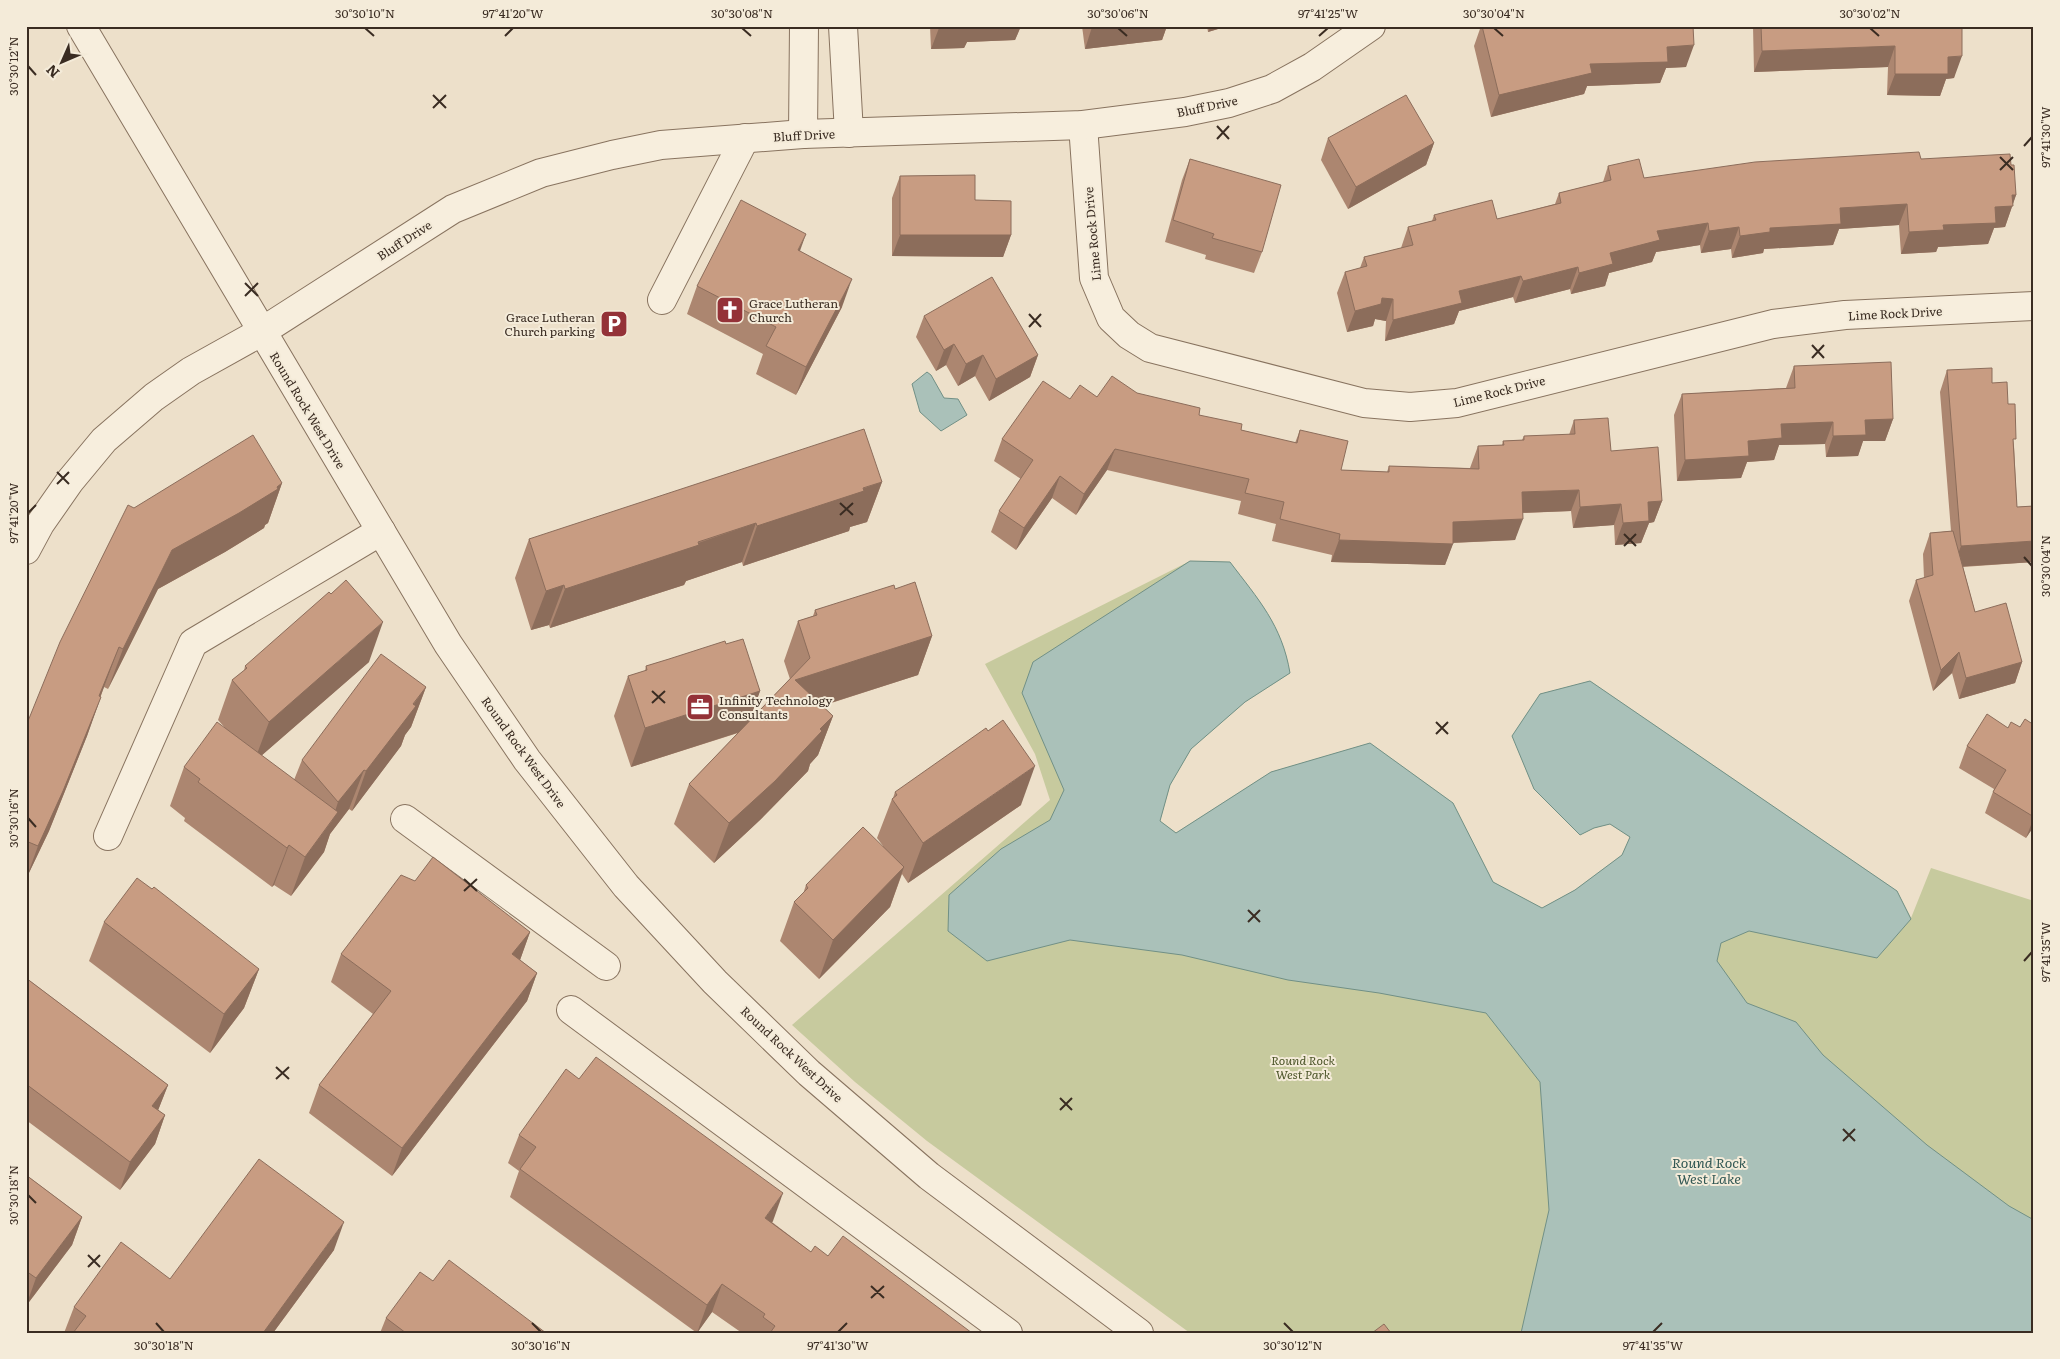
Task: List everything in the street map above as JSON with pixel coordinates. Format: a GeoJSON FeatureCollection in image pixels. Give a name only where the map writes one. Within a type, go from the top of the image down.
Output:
{"type":"FeatureCollection","features":[{"type":"Feature","properties":{"kind":"street","name":"Round Rock West Drive"},"geometry":{"type":"LineString","coordinates":[[82,26],[261,332],[448,644],[527,760],[626,886],[715,982],[809,1073],[929,1176],[1139,1333]]}},
{"type":"Feature","properties":{"kind":"street"},"geometry":{"type":"LineString","coordinates":[[803,134],[804,26]]}},
{"type":"Feature","properties":{"kind":"street"},"geometry":{"type":"LineString","coordinates":[[843,26],[848,133]]}},
{"type":"Feature","properties":{"kind":"street","name":"Bluff Drive"},"geometry":{"type":"LineString","coordinates":[[27,547],[40,524],[70,481],[120,424],[154,396],[191,371],[261,332],[453,209],[535,176],[612,155],[661,145],[803,134],[1083,126],[1229,103],[1272,89],[1312,67],[1371,26]]}},
{"type":"Feature","properties":{"kind":"street","name":"Lime Rock Drive"},"geometry":{"type":"LineString","coordinates":[[1083,126],[1094,278],[1111,318],[1128,335],[1150,348],[1364,403],[1410,407],[1457,403],[1773,324],[1845,315],[2034,306]]}},
{"type":"Feature","properties":{"kind":"street"},"geometry":{"type":"LineString","coordinates":[[662,300],[745,138]]}},
{"type":"Feature","properties":{"kind":"street"},"geometry":{"type":"LineString","coordinates":[[108,836],[193,643],[381,531]]}},
{"type":"Feature","properties":{"kind":"street"},"geometry":{"type":"LineString","coordinates":[[404,819],[606,966]]}},
{"type":"Feature","properties":{"kind":"street"},"geometry":{"type":"LineString","coordinates":[[570,1010],[1008,1333]]}},
{"type":"Feature","properties":{"kind":"green space","name":"Round Rock West Park"},"geometry":{"type":"Polygon","coordinates":[[[1190,561],[1230,562],[1268,613],[1281,641],[1290,673],[1245,702],[1191,749],[1170,785],[1160,821],[1176,833],[1271,772],[1370,743],[1453,803],[1493,882],[1542,908],[1575,890],[1622,855],[1630,837],[1610,824],[1594,828],[1580,835],[1534,789],[1512,736],[1540,694],[1590,681],[1897,891],[1911,918],[1931,868],[2034,901],[2034,1333],[1190,1333],[927,1141],[855,1082],[792,1025],[1050,800],[1035,754],[985,664],[1190,561]]]}},
{"type":"Feature","properties":{"kind":"water"},"geometry":{"type":"Polygon","coordinates":[[[927,372],[931,375],[944,398],[958,399],[967,415],[941,431],[920,412],[912,384],[927,372]]]}},
{"type":"Feature","properties":{"kind":"water","name":"Round Rock West Lake"},"geometry":{"type":"Polygon","coordinates":[[[1190,561],[1230,562],[1268,613],[1281,641],[1290,673],[1245,702],[1191,749],[1170,785],[1160,821],[1176,833],[1271,772],[1370,743],[1453,803],[1493,882],[1542,908],[1575,890],[1622,855],[1630,837],[1610,824],[1594,828],[1580,835],[1534,789],[1512,736],[1540,694],[1590,681],[1897,891],[1911,919],[1877,958],[1749,931],[1721,943],[1717,961],[1747,1003],[1796,1022],[1823,1055],[1927,1145],[2009,1206],[2034,1220],[2034,1333],[1521,1333],[1549,1210],[1540,1082],[1486,1013],[1379,993],[1288,980],[1182,955],[1070,940],[987,961],[948,931],[949,895],[1001,849],[1050,820],[1064,790],[1022,693],[1033,662],[1190,561]]]}},
{"type":"Feature","properties":{"kind":"building"},"geometry":{"type":"Polygon","coordinates":[[[939,26],[972,26],[972,27],[939,28],[939,26]]]}},
{"type":"Feature","properties":{"kind":"building"},"geometry":{"type":"Polygon","coordinates":[[[1482,26],[1693,26],[1694,45],[1667,47],[1668,62],[1590,64],[1592,73],[1499,95],[1482,26]]]}},
{"type":"Feature","properties":{"kind":"building"},"geometry":{"type":"Polygon","coordinates":[[[1761,26],[1962,26],[1962,56],[1948,57],[1948,74],[1895,74],[1895,46],[1762,51],[1761,26]]]}},
{"type":"Feature","properties":{"kind":"building"},"geometry":{"type":"Polygon","coordinates":[[[1406,95],[1434,143],[1356,187],[1328,138],[1406,95]]]}},
{"type":"Feature","properties":{"kind":"building"},"geometry":{"type":"Polygon","coordinates":[[[1919,152],[1921,159],[2010,154],[2011,165],[2014,165],[2016,195],[2012,195],[2013,206],[1995,207],[1996,223],[1943,225],[1944,230],[1909,232],[1907,204],[1840,208],[1841,224],[1770,228],[1770,232],[1740,236],[1739,227],[1709,231],[1708,223],[1657,231],[1660,240],[1610,253],[1613,264],[1579,273],[1578,267],[1523,281],[1521,276],[1459,291],[1462,303],[1393,320],[1393,299],[1382,298],[1381,304],[1355,311],[1345,272],[1367,266],[1364,257],[1413,245],[1408,227],[1436,220],[1434,215],[1492,200],[1497,219],[1561,203],[1559,193],[1611,180],[1608,166],[1639,159],[1644,178],[1755,162],[1919,152]]]}},
{"type":"Feature","properties":{"kind":"building"},"geometry":{"type":"Polygon","coordinates":[[[1190,159],[1281,185],[1262,252],[1212,238],[1214,234],[1173,220],[1190,159]]]}},
{"type":"Feature","properties":{"kind":"building"},"geometry":{"type":"Polygon","coordinates":[[[975,175],[975,200],[1011,201],[1011,235],[900,235],[900,176],[975,175]]]}},
{"type":"Feature","properties":{"kind":"building","name":"Grace Lutheran Church"},"geometry":{"type":"Polygon","coordinates":[[[741,200],[806,234],[798,250],[852,279],[806,367],[766,346],[776,327],[697,286],[741,200]]]}},
{"type":"Feature","properties":{"kind":"building"},"geometry":{"type":"Polygon","coordinates":[[[992,277],[1038,355],[996,379],[983,355],[966,364],[954,344],[944,350],[924,316],[992,277]]]}},
{"type":"Feature","properties":{"kind":"building"},"geometry":{"type":"Polygon","coordinates":[[[1891,362],[1893,419],[1865,420],[1866,435],[1833,436],[1833,422],[1781,424],[1782,438],[1748,441],[1749,456],[1685,460],[1682,394],[1795,388],[1794,366],[1891,362]]]}},
{"type":"Feature","properties":{"kind":"building"},"geometry":{"type":"Polygon","coordinates":[[[1992,368],[1992,383],[2007,382],[2008,404],[2015,404],[2016,439],[2013,439],[2017,507],[2034,506],[2034,541],[1961,546],[1947,370],[1992,368]]]}},
{"type":"Feature","properties":{"kind":"building"},"geometry":{"type":"Polygon","coordinates":[[[1112,376],[1137,393],[1200,408],[1199,415],[1242,424],[1241,430],[1297,443],[1300,430],[1348,441],[1341,470],[1389,472],[1389,466],[1479,469],[1478,446],[1504,445],[1503,441],[1524,440],[1524,436],[1575,434],[1574,420],[1608,418],[1611,451],[1658,447],[1662,501],[1648,502],[1649,521],[1623,523],[1621,504],[1580,507],[1579,490],[1522,492],[1523,519],[1453,522],[1453,544],[1339,540],[1340,534],[1280,519],[1284,502],[1245,493],[1249,479],[1115,449],[1084,494],[1060,476],[1024,528],[999,511],[1033,460],[1002,439],[1043,381],[1070,399],[1080,385],[1097,397],[1112,376]]]}},
{"type":"Feature","properties":{"kind":"building"},"geometry":{"type":"Polygon","coordinates":[[[864,429],[882,482],[863,488],[864,491],[757,526],[756,523],[698,542],[699,545],[565,589],[564,585],[546,591],[529,539],[864,429]]]}},
{"type":"Feature","properties":{"kind":"building"},"geometry":{"type":"Polygon","coordinates":[[[253,435],[282,483],[277,487],[278,489],[239,513],[172,550],[123,649],[119,647],[63,791],[38,846],[26,841],[26,726],[60,642],[128,505],[134,508],[253,435]]]}},
{"type":"Feature","properties":{"kind":"building"},"geometry":{"type":"Polygon","coordinates":[[[1953,531],[1975,612],[2006,603],[2022,662],[1966,678],[1959,652],[1941,670],[1916,580],[1933,575],[1930,533],[1953,531]]]}},
{"type":"Feature","properties":{"kind":"building"},"geometry":{"type":"Polygon","coordinates":[[[346,580],[383,622],[269,722],[232,680],[247,668],[245,666],[329,592],[331,594],[346,580]]]}},
{"type":"Feature","properties":{"kind":"building"},"geometry":{"type":"Polygon","coordinates":[[[915,582],[932,636],[795,680],[833,716],[820,729],[822,731],[775,781],[729,823],[689,784],[810,658],[798,621],[817,615],[815,610],[894,585],[895,589],[915,582]]]}},
{"type":"Feature","properties":{"kind":"building"},"geometry":{"type":"Polygon","coordinates":[[[743,639],[760,691],[645,728],[628,676],[647,670],[646,666],[725,641],[726,644],[743,639]]]}},
{"type":"Feature","properties":{"kind":"building"},"geometry":{"type":"Polygon","coordinates":[[[381,654],[426,687],[413,704],[416,706],[366,771],[364,770],[338,802],[302,760],[381,654]]]}},
{"type":"Feature","properties":{"kind":"building"},"geometry":{"type":"Polygon","coordinates":[[[1987,714],[2008,728],[2011,722],[2020,727],[2025,719],[2034,725],[2034,817],[1993,792],[2006,770],[1967,746],[1987,714]]]}},
{"type":"Feature","properties":{"kind":"building"},"geometry":{"type":"Polygon","coordinates":[[[1003,720],[1035,766],[923,843],[892,799],[897,795],[895,792],[986,728],[988,731],[1003,720]]]}},
{"type":"Feature","properties":{"kind":"building"},"geometry":{"type":"Polygon","coordinates":[[[217,722],[338,812],[305,857],[289,845],[287,848],[198,782],[200,779],[184,767],[217,722]]]}},
{"type":"Feature","properties":{"kind":"building"},"geometry":{"type":"Polygon","coordinates":[[[863,827],[904,867],[833,940],[794,902],[808,888],[806,885],[863,827]]]}},
{"type":"Feature","properties":{"kind":"building"},"geometry":{"type":"Polygon","coordinates":[[[433,857],[530,932],[512,954],[537,973],[402,1148],[319,1085],[391,991],[341,954],[401,875],[415,881],[433,857]]]}},
{"type":"Feature","properties":{"kind":"building"},"geometry":{"type":"Polygon","coordinates":[[[137,878],[152,889],[154,887],[259,969],[224,1014],[104,922],[137,878]]]}},
{"type":"Feature","properties":{"kind":"building"},"geometry":{"type":"Polygon","coordinates":[[[26,978],[168,1085],[152,1106],[165,1115],[130,1162],[26,1084],[26,978]]]}},
{"type":"Feature","properties":{"kind":"building"},"geometry":{"type":"Polygon","coordinates":[[[596,1057],[783,1193],[765,1218],[811,1252],[815,1246],[828,1256],[843,1236],[972,1333],[770,1333],[775,1326],[763,1317],[765,1314],[722,1284],[707,1305],[520,1169],[536,1147],[519,1135],[566,1069],[579,1079],[596,1057]]]}},
{"type":"Feature","properties":{"kind":"building"},"geometry":{"type":"Polygon","coordinates":[[[259,1159],[344,1222],[263,1333],[73,1333],[86,1316],[74,1307],[121,1242],[170,1279],[259,1159]]]}},
{"type":"Feature","properties":{"kind":"building"},"geometry":{"type":"Polygon","coordinates":[[[26,1175],[82,1217],[36,1278],[26,1271],[26,1175]]]}},
{"type":"Feature","properties":{"kind":"building"},"geometry":{"type":"Polygon","coordinates":[[[449,1260],[546,1333],[406,1333],[386,1318],[420,1272],[433,1281],[449,1260]]]}},
{"type":"Feature","properties":{"kind":"building"},"geometry":{"type":"Polygon","coordinates":[[[1384,1324],[1391,1333],[1372,1333],[1384,1324]]]}},
{"type":"Feature","properties":{"kind":"place","name":"Grace Lutheran Church"},"geometry":{"type":"Point","coordinates":[730,310]}},
{"type":"Feature","properties":{"kind":"place","name":"Grace Lutheran Church parking"},"geometry":{"type":"Point","coordinates":[614,324]}},
{"type":"Feature","properties":{"kind":"place","name":"Infinity Technology Consultants"},"geometry":{"type":"Point","coordinates":[700,707]}}]}
